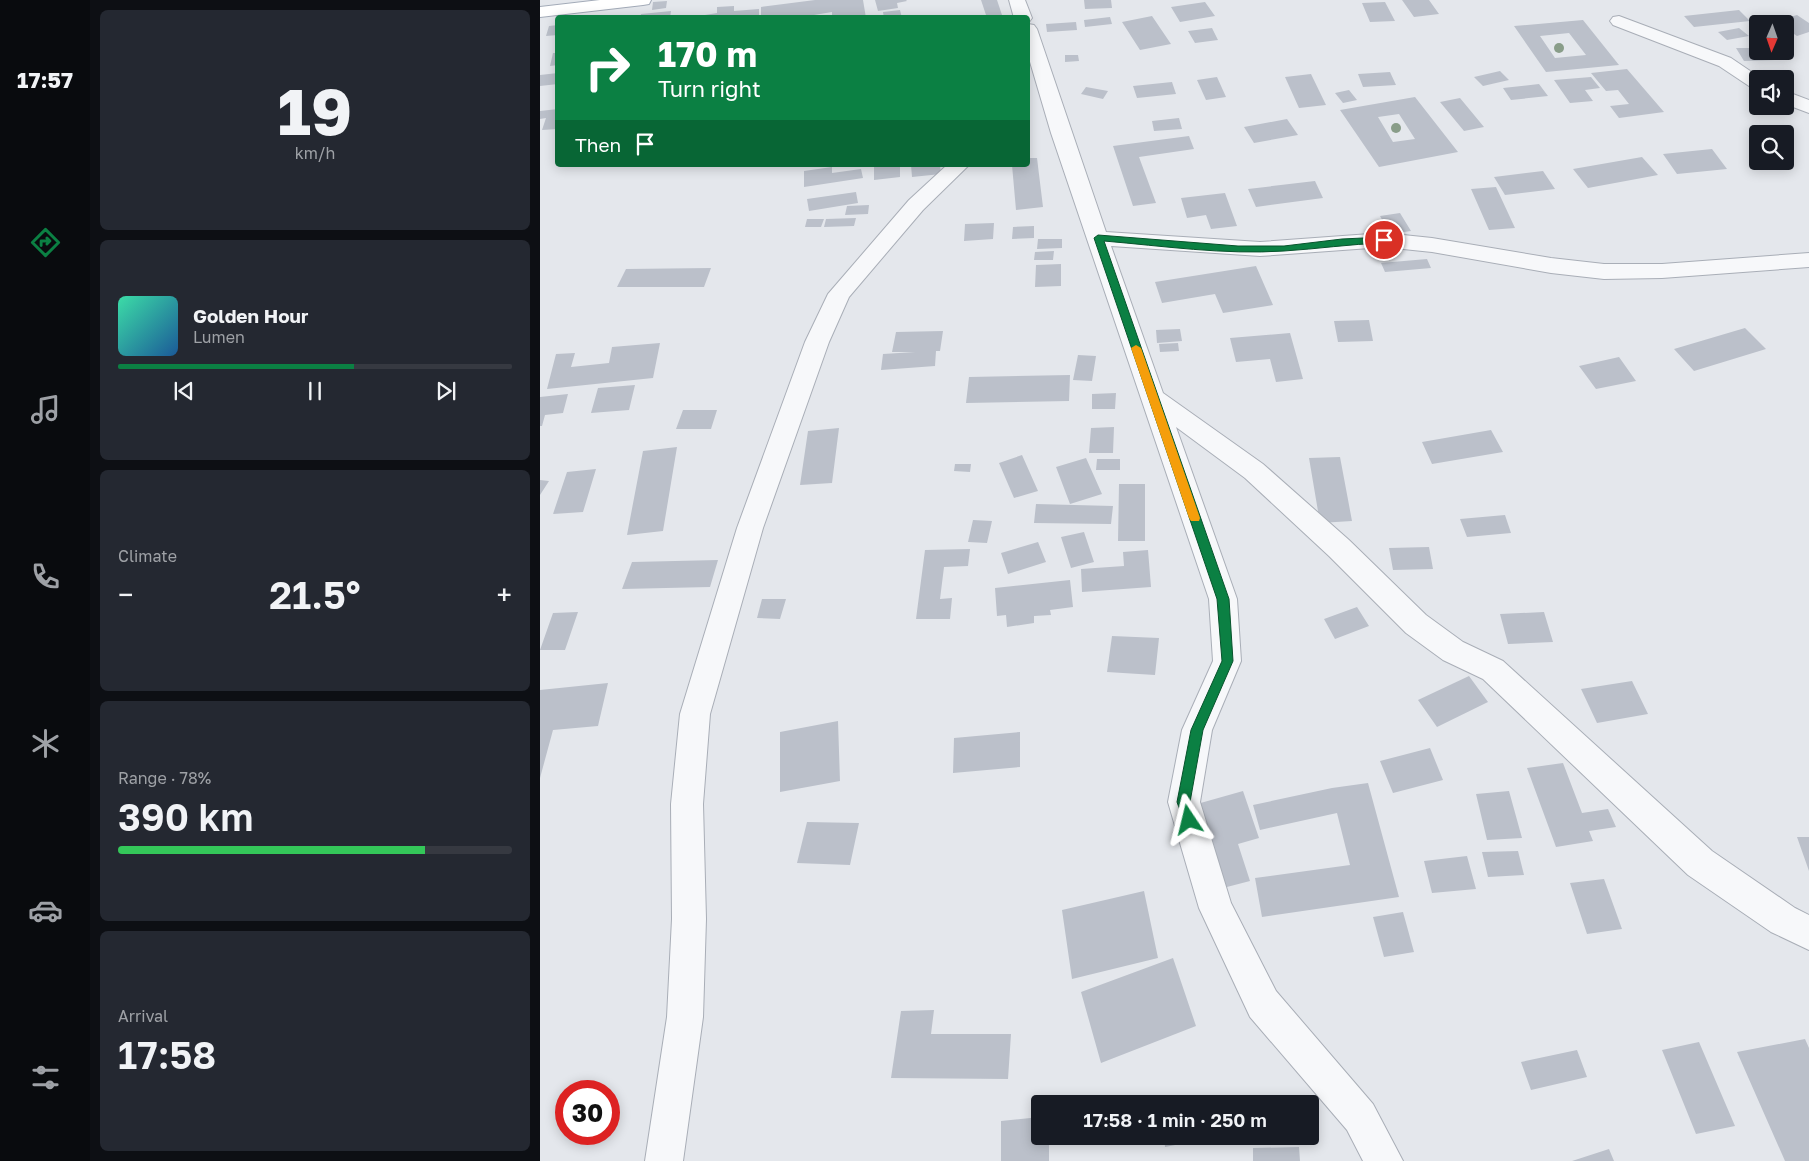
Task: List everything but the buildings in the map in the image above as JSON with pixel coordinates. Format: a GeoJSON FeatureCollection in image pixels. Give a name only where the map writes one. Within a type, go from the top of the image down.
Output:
{"type":"FeatureCollection","features":[{"type":"Feature","properties":{"kind":"main road"},"geometry":{"type":"LineString","coordinates":[[540,12],[643,0]]}},
{"type":"Feature","properties":{"kind":"street"},"geometry":{"type":"LineString","coordinates":[[1017,0],[1023,15]]}},
{"type":"Feature","properties":{"kind":"street"},"geometry":{"type":"LineString","coordinates":[[1618,22],[1725,62],[1749,78]]}},
{"type":"Feature","properties":{"kind":"street"},"geometry":{"type":"LineString","coordinates":[[1030,39],[1040,90],[1098,238],[1223,599],[1228,661],[1197,730],[1184,802],[1216,908],[1263,1004],[1360,1117],[1384,1161]]}},
{"type":"Feature","properties":{"kind":"street"},"geometry":{"type":"LineString","coordinates":[[1794,100],[1809,106]]}},
{"type":"Feature","properties":{"kind":"street"},"geometry":{"type":"LineString","coordinates":[[664,1161],[685,1017],[689,919],[687,804],[696,714],[750,528],[817,342],[839,294],[916,205],[957,167]]}},
{"type":"Feature","properties":{"kind":"street"},"geometry":{"type":"LineString","coordinates":[[1098,238],[1238,249],[1284,248],[1384,240],[1468,251],[1575,269],[1633,273],[1809,260]]}},
{"type":"Feature","properties":{"kind":"street"},"geometry":{"type":"LineString","coordinates":[[1153,398],[1254,471],[1339,548],[1416,624],[1453,651],[1493,670],[1700,863],[1783,920],[1809,933]]}},
{"type":"Feature","properties":{"kind":"slow traffic"},"geometry":{"type":"LineString","coordinates":[[1136,348],[1195,518]]}},
{"type":"Feature","properties":{"kind":"route"},"geometry":{"type":"LineString","coordinates":[[1189,820],[1184,802],[1197,730],[1228,661],[1223,599],[1098,238],[1238,249],[1284,248],[1384,240]]}}]}
